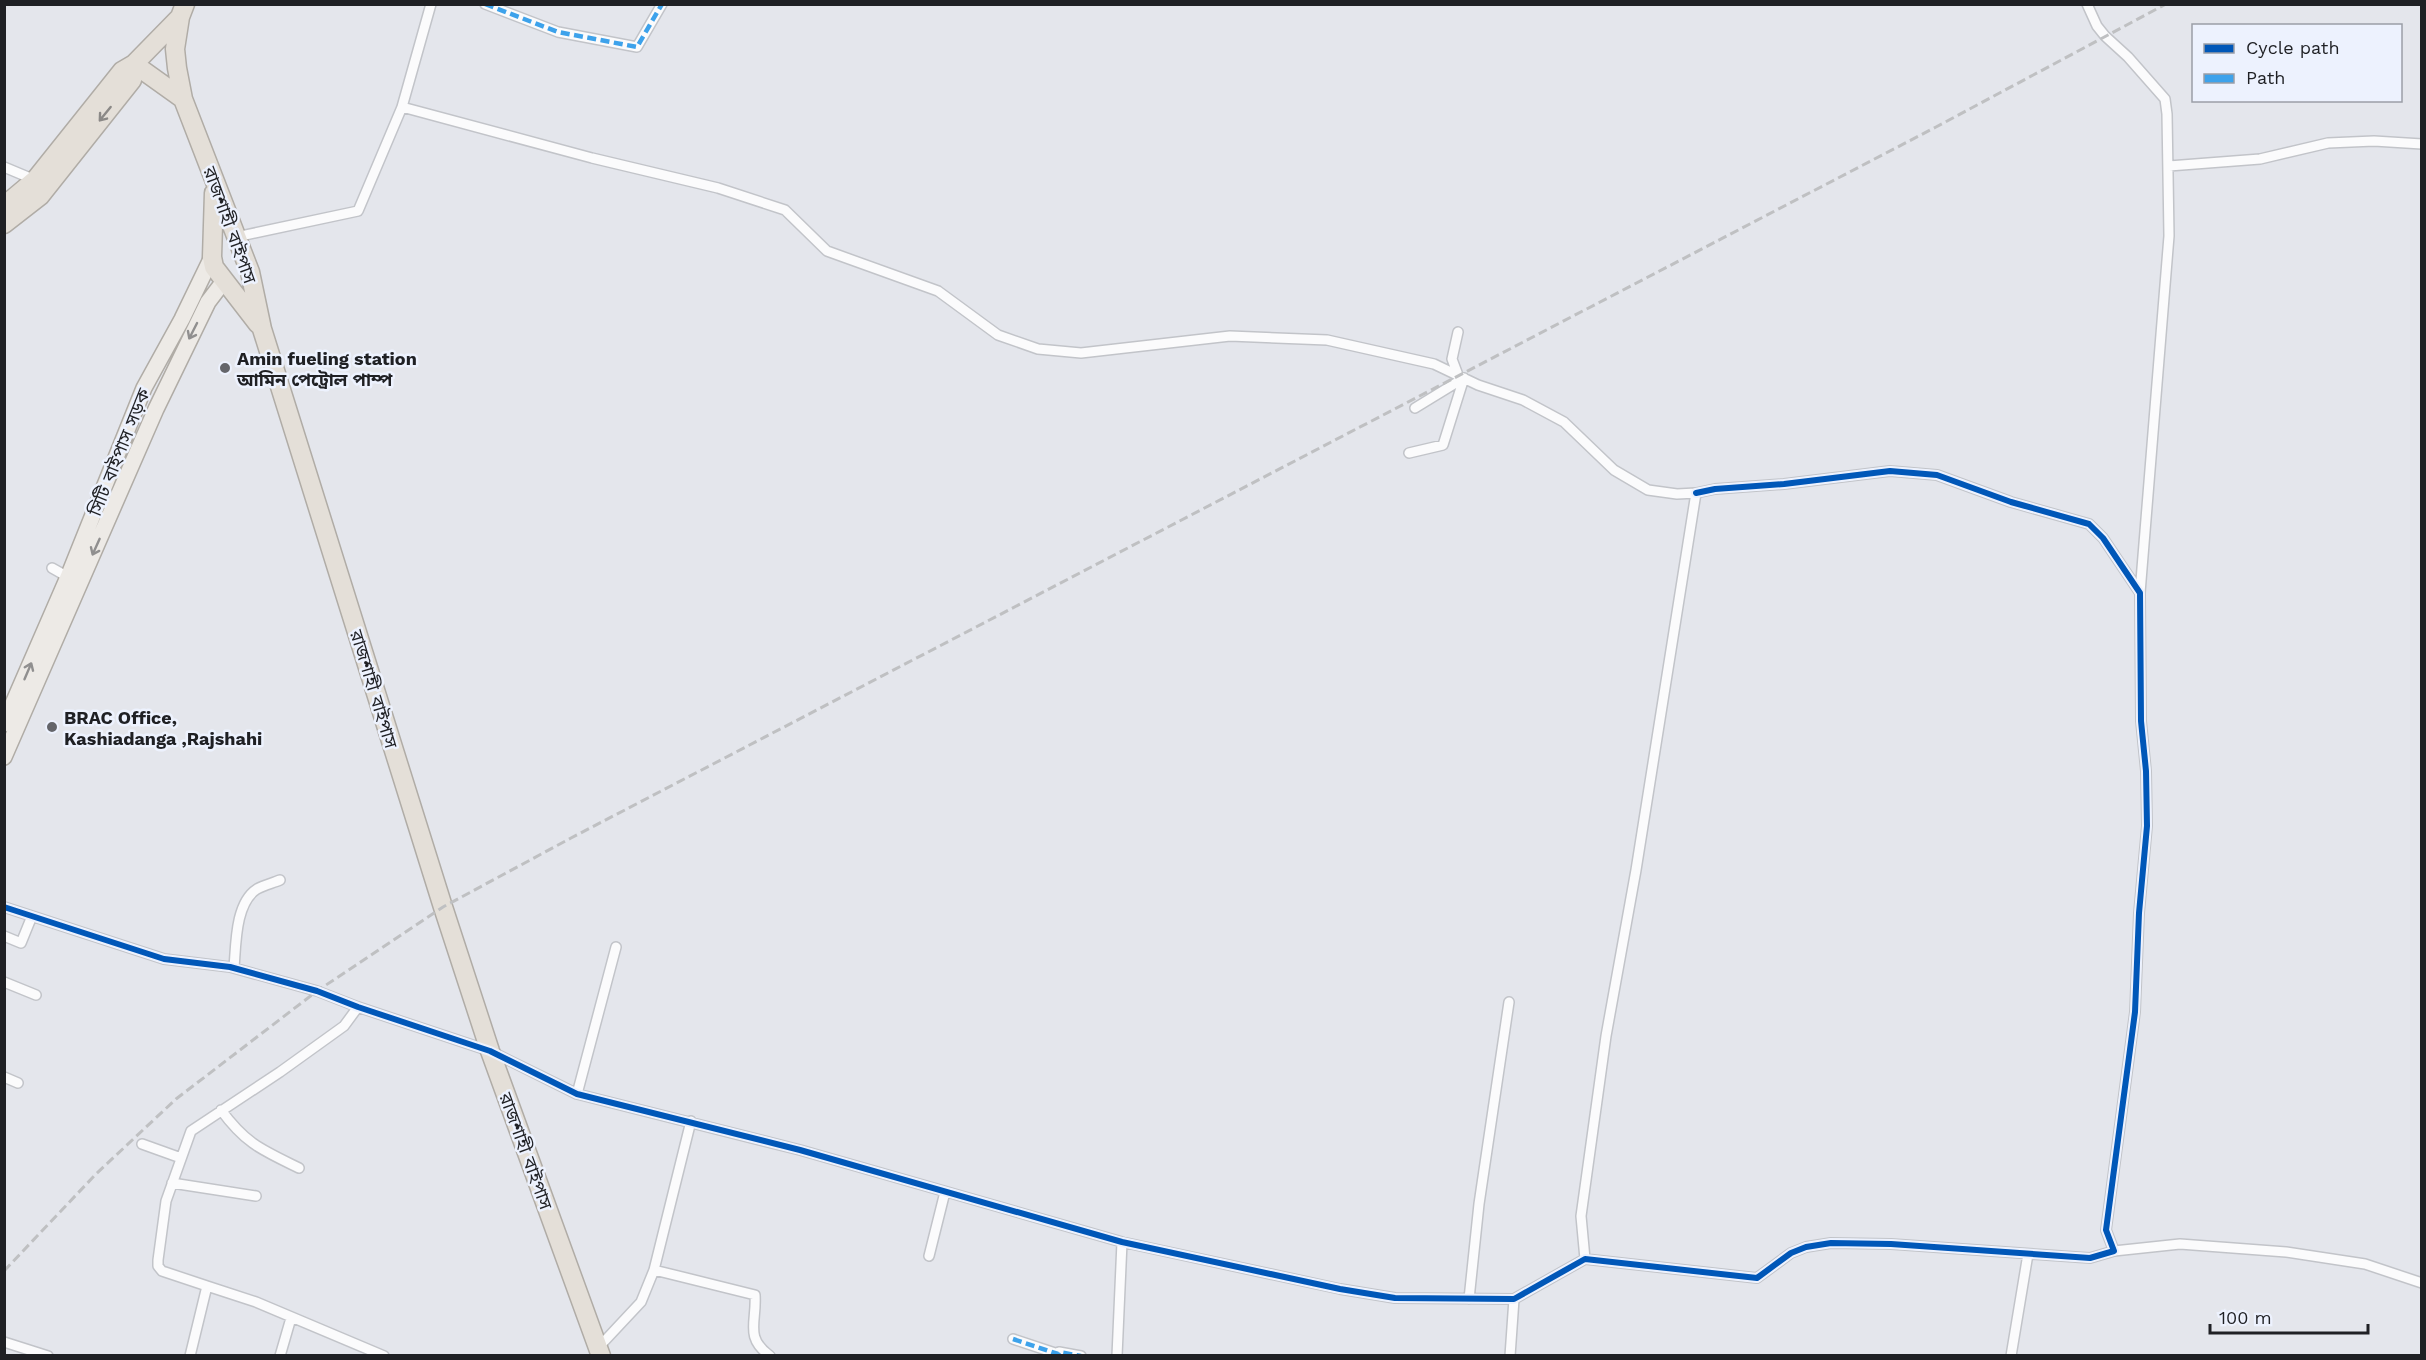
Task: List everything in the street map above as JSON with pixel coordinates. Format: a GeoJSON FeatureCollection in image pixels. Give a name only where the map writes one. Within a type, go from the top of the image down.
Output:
{"type":"FeatureCollection","features":[{"type":"Feature","properties":{"kind":"highway"},"geometry":{"type":"LineString","coordinates":[[4,206],[35,180],[122,72],[134,64],[183,11]]}},
{"type":"Feature","properties":{"kind":"highway","name":"রাজশাহী বাইপাস"},"geometry":{"type":"LineString","coordinates":[[183,11],[176,49],[183,99],[250,272],[262,328],[435,885],[490,1051],[597,1353]]}},
{"type":"Feature","properties":{"kind":"highway"},"geometry":{"type":"LineString","coordinates":[[134,64],[183,99]]}},
{"type":"Feature","properties":{"kind":"highway"},"geometry":{"type":"LineString","coordinates":[[4,224],[47,187],[132,80],[134,64]]}},
{"type":"Feature","properties":{"kind":"highway","name":"সিটি বাইপাস সড়ক"},"geometry":{"type":"LineString","coordinates":[[212,257],[215,218],[214,179]]}},
{"type":"Feature","properties":{"kind":"highway"},"geometry":{"type":"LineString","coordinates":[[212,257],[214,267],[262,328]]}},
{"type":"Feature","properties":{"kind":"highway"},"geometry":{"type":"LineString","coordinates":[[224,281],[250,272]]}},
{"type":"Feature","properties":{"kind":"main road","name":"সিটি বাইপাস সড়ক"},"geometry":{"type":"LineString","coordinates":[[4,724],[68,577],[144,387],[182,319],[212,257]]}},
{"type":"Feature","properties":{"kind":"main road"},"geometry":{"type":"LineString","coordinates":[[4,757],[156,409],[208,302],[224,281]]}},
{"type":"Feature","properties":{"kind":"street"},"geometry":{"type":"LineString","coordinates":[[236,237],[358,211],[402,107],[431,4]]}},
{"type":"Feature","properties":{"kind":"street"},"geometry":{"type":"LineString","coordinates":[[485,4],[558,32],[637,47],[662,4]]}},
{"type":"Feature","properties":{"kind":"street"},"geometry":{"type":"LineString","coordinates":[[2087,4],[2097,26],[2105,36],[2128,57],[2165,99],[2169,166],[2169,236],[2140,593],[2140,721],[2146,771],[2147,826],[2139,913],[2134,1012],[2106,1230],[2114,1251]]}},
{"type":"Feature","properties":{"kind":"street"},"geometry":{"type":"LineString","coordinates":[[402,107],[592,158],[718,188],[785,210],[827,251],[938,291],[998,335],[1038,349],[1081,353],[1230,336],[1327,340],[1434,364],[1478,386],[1524,400],[1564,422],[1614,470],[1648,490],[1677,494],[1696,493],[1890,471],[1937,475],[2011,502],[2089,524],[2103,538],[2140,593]]}},
{"type":"Feature","properties":{"kind":"street"},"geometry":{"type":"LineString","coordinates":[[2169,166],[2260,159],[2328,143],[2374,141],[2421,144]]}},
{"type":"Feature","properties":{"kind":"street"},"geometry":{"type":"LineString","coordinates":[[4,167],[35,180]]}},
{"type":"Feature","properties":{"kind":"street"},"geometry":{"type":"LineString","coordinates":[[1409,453],[1443,445],[1461,377],[1452,359],[1458,332]]}},
{"type":"Feature","properties":{"kind":"street"},"geometry":{"type":"LineString","coordinates":[[1414,408],[1461,377]]}},
{"type":"Feature","properties":{"kind":"street"},"geometry":{"type":"LineString","coordinates":[[1585,1259],[1581,1216],[1606,1036],[1636,870],[1696,493]]}},
{"type":"Feature","properties":{"kind":"street"},"geometry":{"type":"LineString","coordinates":[[52,568],[68,577]]}},
{"type":"Feature","properties":{"kind":"street"},"geometry":{"type":"LineString","coordinates":[[234,968],[237,931],[242,908],[256,889],[280,880]]}},
{"type":"Feature","properties":{"kind":"street"},"geometry":{"type":"LineString","coordinates":[[4,907],[164,959],[234,968],[317,991],[490,1051],[577,1094],[692,1121],[1122,1242],[1340,1289],[1395,1298],[1514,1299],[1585,1259],[1757,1278],[1791,1253],[1806,1246],[1831,1243],[1891,1244],[2090,1258],[2114,1251],[2180,1244],[2286,1252],[2365,1264],[2421,1283]]}},
{"type":"Feature","properties":{"kind":"street"},"geometry":{"type":"LineString","coordinates":[[4,936],[21,943],[32,916]]}},
{"type":"Feature","properties":{"kind":"street"},"geometry":{"type":"LineString","coordinates":[[577,1094],[616,947]]}},
{"type":"Feature","properties":{"kind":"street"},"geometry":{"type":"LineString","coordinates":[[4,982],[36,995]]}},
{"type":"Feature","properties":{"kind":"street"},"geometry":{"type":"LineString","coordinates":[[1469,1299],[1479,1204],[1509,1002]]}},
{"type":"Feature","properties":{"kind":"street"},"geometry":{"type":"LineString","coordinates":[[358,1007],[344,1026],[191,1131],[164,1208],[158,1266],[167,1273],[256,1302],[384,1356]]}},
{"type":"Feature","properties":{"kind":"street"},"geometry":{"type":"LineString","coordinates":[[4,1077],[18,1083]]}},
{"type":"Feature","properties":{"kind":"street"},"geometry":{"type":"LineString","coordinates":[[221,1110],[250,1143],[299,1168]]}},
{"type":"Feature","properties":{"kind":"street"},"geometry":{"type":"LineString","coordinates":[[597,1353],[641,1302],[654,1270],[692,1121]]}},
{"type":"Feature","properties":{"kind":"street"},"geometry":{"type":"LineString","coordinates":[[142,1144],[181,1158]]}},
{"type":"Feature","properties":{"kind":"street"},"geometry":{"type":"LineString","coordinates":[[172,1183],[256,1196]]}},
{"type":"Feature","properties":{"kind":"street"},"geometry":{"type":"LineString","coordinates":[[929,1256],[945,1192]]}},
{"type":"Feature","properties":{"kind":"street"},"geometry":{"type":"LineString","coordinates":[[1117,1356],[1122,1242]]}},
{"type":"Feature","properties":{"kind":"street"},"geometry":{"type":"LineString","coordinates":[[2011,1356],[2028,1254]]}},
{"type":"Feature","properties":{"kind":"street"},"geometry":{"type":"LineString","coordinates":[[654,1270],[755,1295],[753,1327],[758,1347],[770,1356]]}},
{"type":"Feature","properties":{"kind":"street"},"geometry":{"type":"LineString","coordinates":[[190,1356],[207,1286]]}},
{"type":"Feature","properties":{"kind":"street"},"geometry":{"type":"LineString","coordinates":[[1510,1356],[1514,1299]]}},
{"type":"Feature","properties":{"kind":"street"},"geometry":{"type":"LineString","coordinates":[[280,1356],[291,1318]]}},
{"type":"Feature","properties":{"kind":"street"},"geometry":{"type":"LineString","coordinates":[[1013,1339],[1050,1353],[1075,1355]]}},
{"type":"Feature","properties":{"kind":"street"},"geometry":{"type":"LineString","coordinates":[[4,1342],[48,1356]]}},
{"type":"Feature","properties":{"kind":"railway"},"geometry":{"type":"LineString","coordinates":[[4,1271],[96,1174],[176,1099],[317,991],[443,907],[571,838],[1936,127],[2166,4]]}},
{"type":"Feature","properties":{"kind":"marked path"},"geometry":{"type":"LineString","coordinates":[[485,4],[558,32],[637,47],[662,4]]}},
{"type":"Feature","properties":{"kind":"marked path"},"geometry":{"type":"LineString","coordinates":[[1013,1339],[1058,1354],[1059,1352],[1081,1356]]}},
{"type":"Feature","properties":{"kind":"cycle path"},"geometry":{"type":"LineString","coordinates":[[4,907],[164,959],[230,967],[317,991],[490,1051],[577,1094],[800,1150],[1122,1242],[1340,1289],[1395,1298],[1514,1299],[1585,1259],[1757,1278],[1791,1253],[1806,1247],[1831,1243],[1891,1244],[2090,1258],[2114,1251],[2106,1230],[2135,1012],[2139,913],[2147,826],[2146,771],[2141,721],[2140,593],[2103,538],[2089,524],[2011,502],[1937,475],[1890,471],[1784,484],[1715,489],[1696,493]]}},
{"type":"Feature","properties":{"kind":"place","name":"Amin fueling station আমিন পেট্রোল পাম্প"},"geometry":{"type":"Point","coordinates":[225,368]}},
{"type":"Feature","properties":{"kind":"place","name":"BRAC Office, Kashiadanga ,Rajshahi"},"geometry":{"type":"Point","coordinates":[52,727]}}]}
